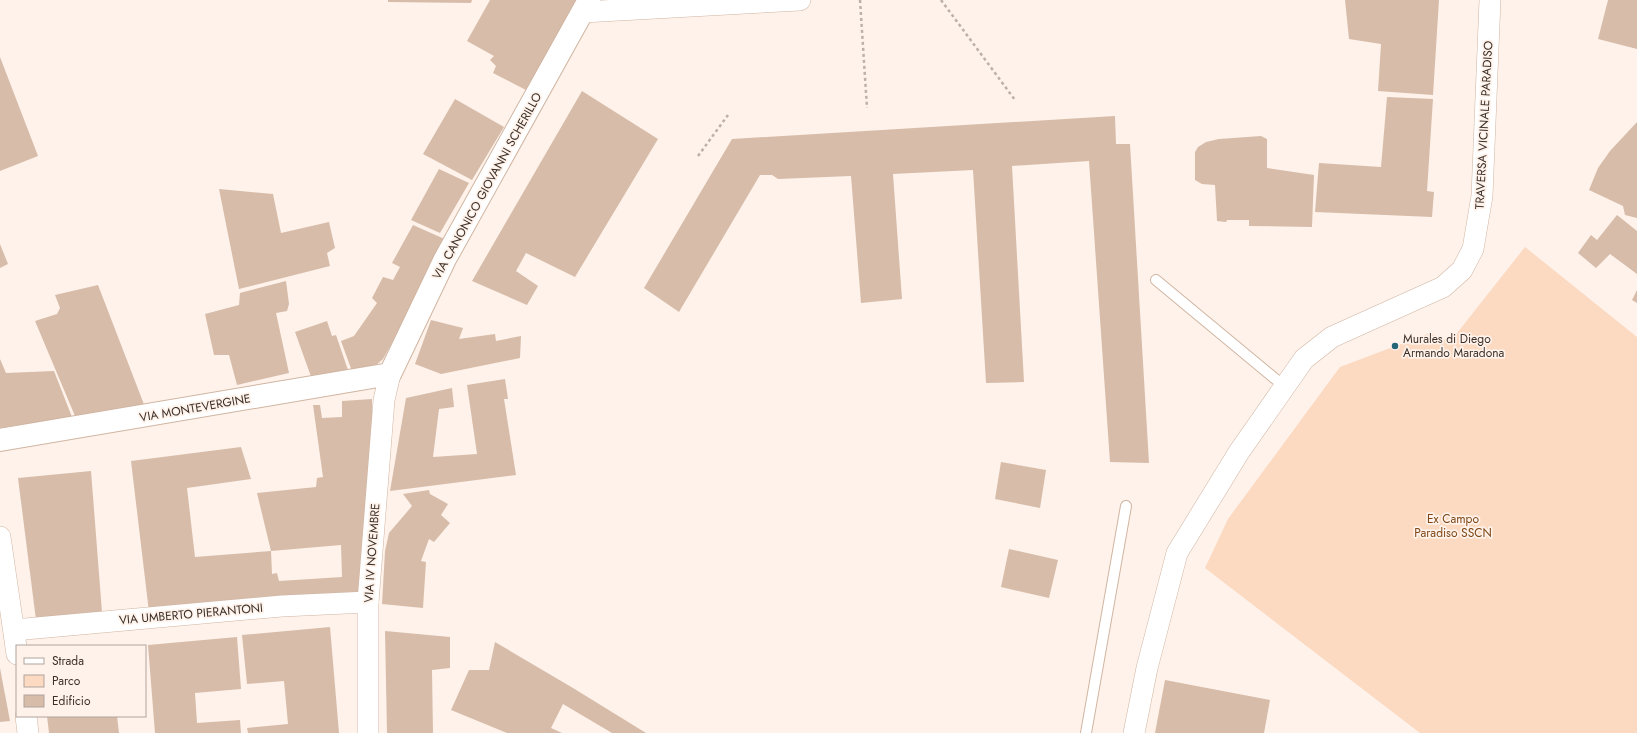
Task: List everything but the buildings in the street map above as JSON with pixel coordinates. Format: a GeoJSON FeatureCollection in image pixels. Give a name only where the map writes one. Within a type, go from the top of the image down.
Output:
{"type":"FeatureCollection","features":[{"type":"Feature","properties":{"kind":"street"},"geometry":{"type":"LineString","coordinates":[[586,6],[800,0]]}},
{"type":"Feature","properties":{"kind":"street","name":"TRAVERSA VICINALE PARADISO"},"geometry":{"type":"LineString","coordinates":[[1134,733],[1147,668],[1177,554],[1239,452],[1304,359],[1332,337],[1443,287],[1462,270],[1473,249],[1482,196],[1490,0]]}},
{"type":"Feature","properties":{"kind":"street","name":"VIA CANONICO GIOVANNI SCHERILLO"},"geometry":{"type":"LineString","coordinates":[[390,374],[445,259],[586,6]]}},
{"type":"Feature","properties":{"kind":"street","name":"VIA MONTEVERGINE"},"geometry":{"type":"LineString","coordinates":[[0,440],[390,374]]}},
{"type":"Feature","properties":{"kind":"street","name":"VIA IV NOVEMBRE"},"geometry":{"type":"LineString","coordinates":[[368,733],[368,602],[384,400],[390,374]]}},
{"type":"Feature","properties":{"kind":"street"},"geometry":{"type":"LineString","coordinates":[[0,537],[16,646]]}},
{"type":"Feature","properties":{"kind":"street","name":"VIA UMBERTO PIERANTONI"},"geometry":{"type":"LineString","coordinates":[[14,630],[282,606],[368,602]]}},
{"type":"Feature","properties":{"kind":"street"},"geometry":{"type":"LineString","coordinates":[[26,717],[28,733]]}},
{"type":"Feature","properties":{"kind":"lane"},"geometry":{"type":"LineString","coordinates":[[1156,280],[1285,387]]}},
{"type":"Feature","properties":{"kind":"lane"},"geometry":{"type":"LineString","coordinates":[[1086,733],[1126,506]]}},
{"type":"Feature","properties":{"kind":"path"},"geometry":{"type":"LineString","coordinates":[[860,0],[867,108]]}},
{"type":"Feature","properties":{"kind":"path"},"geometry":{"type":"LineString","coordinates":[[940,0],[1015,100]]}},
{"type":"Feature","properties":{"kind":"path"},"geometry":{"type":"LineString","coordinates":[[698,156],[728,115]]}},
{"type":"Feature","properties":{"kind":"green space","name":"Ex Campo Paradiso SSCN"},"geometry":{"type":"Polygon","coordinates":[[[1525,247],[1637,337],[1637,733],[1420,733],[1205,568],[1228,519],[1340,367],[1430,333],[1450,342],[1525,247]]]}},
{"type":"Feature","properties":{"kind":"place","name":"Murales di Diego Armando Maradona"},"geometry":{"type":"Point","coordinates":[1395,346]}}]}
